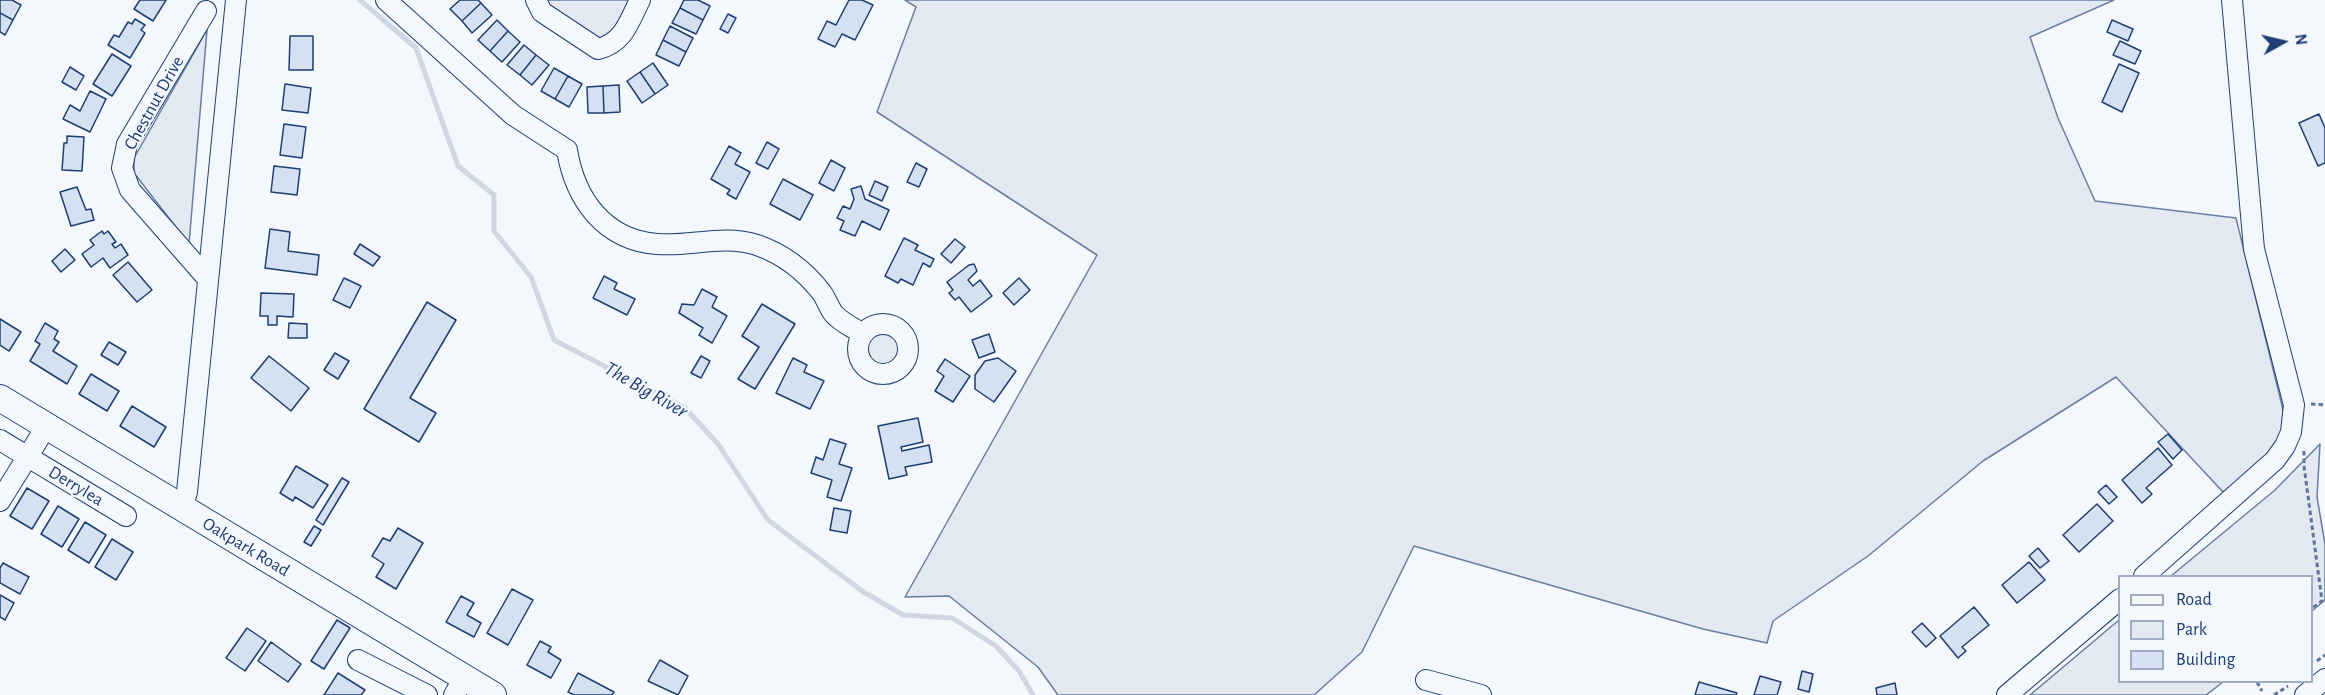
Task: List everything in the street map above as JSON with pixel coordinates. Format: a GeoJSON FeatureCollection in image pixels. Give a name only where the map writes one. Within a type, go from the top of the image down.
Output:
{"type":"FeatureCollection","features":[{"type":"Feature","properties":{"kind":"main road","name":"Oakpark Road"},"geometry":{"type":"LineString","coordinates":[[0,398],[182,508],[459,686],[493,695]]}},
{"type":"Feature","properties":{"kind":"street"},"geometry":{"type":"LineString","coordinates":[[182,508],[187,492],[236,0]]}},
{"type":"Feature","properties":{"kind":"street"},"geometry":{"type":"LineString","coordinates":[[386,0],[513,115],[567,150],[578,189],[587,206],[601,221],[631,239],[658,245],[724,238],[757,245],[792,261],[822,294],[834,315],[863,334]]}},
{"type":"Feature","properties":{"kind":"street"},"geometry":{"type":"LineString","coordinates":[[536,0],[542,12],[598,49],[612,46],[640,0]]}},
{"type":"Feature","properties":{"kind":"street"},"geometry":{"type":"LineString","coordinates":[[2145,575],[2275,460],[2285,447],[2291,432],[2295,405],[2254,249],[2232,0]]}},
{"type":"Feature","properties":{"kind":"street","name":"Chestnut Drive"},"geometry":{"type":"LineString","coordinates":[[206,10],[127,144],[122,168],[130,190],[207,278]]}},
{"type":"Feature","properties":{"kind":"street","name":"Derrylea"},"geometry":{"type":"LineString","coordinates":[[0,501],[46,427]]}},
{"type":"Feature","properties":{"kind":"street","name":"Derrylea"},"geometry":{"type":"LineString","coordinates":[[0,440],[126,516]]}},
{"type":"Feature","properties":{"kind":"street"},"geometry":{"type":"LineString","coordinates":[[2007,695],[2118,601]]}},
{"type":"Feature","properties":{"kind":"street"},"geometry":{"type":"LineString","coordinates":[[358,660],[427,695]]}},
{"type":"Feature","properties":{"kind":"street"},"geometry":{"type":"LineString","coordinates":[[1426,680],[1481,695]]}},
{"type":"Feature","properties":{"kind":"street"},"geometry":{"type":"LineString","coordinates":[[2305,695],[2325,680]]}},
{"type":"Feature","properties":{"kind":"path"},"geometry":{"type":"LineString","coordinates":[[2291,432],[2304,448],[2304,466],[2322,601],[2313,607]]}},
{"type":"Feature","properties":{"kind":"path"},"geometry":{"type":"LineString","coordinates":[[2258,683],[2262,691]]}},
{"type":"Feature","properties":{"kind":"path"},"geometry":{"type":"LineString","coordinates":[[2274,695],[2291,683]]}},
{"type":"Feature","properties":{"kind":"green space"},"geometry":{"type":"Polygon","coordinates":[[[543,0],[631,0],[614,32],[603,39],[596,39],[543,0]]]}},
{"type":"Feature","properties":{"kind":"green space"},"geometry":{"type":"Polygon","coordinates":[[[905,0],[2114,0],[2030,37],[2058,118],[2095,201],[2236,218],[2287,426],[2270,456],[2223,492],[2116,377],[1983,461],[1868,556],[1773,621],[1767,643],[1703,629],[1414,546],[1362,652],[1314,695],[1058,695],[1038,667],[949,596],[905,597],[1097,255],[877,112],[916,7],[905,0]]]}},
{"type":"Feature","properties":{"kind":"green space"},"geometry":{"type":"Polygon","coordinates":[[[207,30],[189,244],[134,173],[134,158],[207,30]]]}},
{"type":"Feature","properties":{"kind":"green space"},"geometry":{"type":"Polygon","coordinates":[[[883,333],[894,338],[899,349],[894,360],[883,365],[872,360],[867,349],[872,338],[883,333]]]}},
{"type":"Feature","properties":{"kind":"green space"},"geometry":{"type":"Polygon","coordinates":[[[2320,444],[2317,497],[2325,544],[2325,600],[2313,610],[2313,575],[2172,575],[2275,490],[2320,444]]]}},
{"type":"Feature","properties":{"kind":"green space"},"geometry":{"type":"Polygon","coordinates":[[[2118,621],[2118,683],[2222,683],[2206,695],[2030,695],[2118,621]]]}},
{"type":"Feature","properties":{"kind":"building"},"geometry":{"type":"Polygon","coordinates":[[[0,0],[12,0],[21,5],[13,20],[0,13],[0,0]]]}},
{"type":"Feature","properties":{"kind":"building"},"geometry":{"type":"Polygon","coordinates":[[[140,0],[166,0],[153,21],[134,9],[140,0]]]}},
{"type":"Feature","properties":{"kind":"building"},"geometry":{"type":"Polygon","coordinates":[[[460,0],[478,0],[481,3],[462,21],[450,9],[460,0]]]}},
{"type":"Feature","properties":{"kind":"building"},"geometry":{"type":"Polygon","coordinates":[[[684,0],[698,0],[710,6],[703,20],[680,8],[684,0]]]}},
{"type":"Feature","properties":{"kind":"building"},"geometry":{"type":"Polygon","coordinates":[[[849,0],[862,0],[873,5],[855,40],[842,34],[835,47],[818,39],[827,21],[836,25],[849,0]]]}},
{"type":"Feature","properties":{"kind":"building"},"geometry":{"type":"Polygon","coordinates":[[[481,3],[492,15],[472,33],[462,21],[481,3]]]}},
{"type":"Feature","properties":{"kind":"building"},"geometry":{"type":"Polygon","coordinates":[[[680,8],[703,20],[696,34],[672,23],[680,8]]]}},
{"type":"Feature","properties":{"kind":"building"},"geometry":{"type":"Polygon","coordinates":[[[0,13],[13,20],[5,35],[0,32],[0,13]]]}},
{"type":"Feature","properties":{"kind":"building"},"geometry":{"type":"Polygon","coordinates":[[[728,14],[736,18],[728,33],[720,29],[728,14]]]}},
{"type":"Feature","properties":{"kind":"building"},"geometry":{"type":"Polygon","coordinates":[[[135,19],[145,25],[141,30],[145,33],[130,58],[108,45],[114,35],[119,37],[128,22],[132,24],[135,19]]]}},
{"type":"Feature","properties":{"kind":"building"},"geometry":{"type":"Polygon","coordinates":[[[497,20],[508,31],[490,51],[478,40],[497,20]]]}},
{"type":"Feature","properties":{"kind":"building"},"geometry":{"type":"Polygon","coordinates":[[[2112,20],[2133,29],[2128,41],[2107,32],[2112,20]]]}},
{"type":"Feature","properties":{"kind":"building"},"geometry":{"type":"Polygon","coordinates":[[[670,26],[693,38],[686,52],[663,40],[670,26]]]}},
{"type":"Feature","properties":{"kind":"building"},"geometry":{"type":"Polygon","coordinates":[[[508,31],[520,42],[502,62],[490,51],[508,31]]]}},
{"type":"Feature","properties":{"kind":"building"},"geometry":{"type":"Polygon","coordinates":[[[290,36],[313,36],[313,70],[289,70],[290,36]]]}},
{"type":"Feature","properties":{"kind":"building"},"geometry":{"type":"Polygon","coordinates":[[[663,40],[686,52],[679,66],[656,55],[663,40]]]}},
{"type":"Feature","properties":{"kind":"building"},"geometry":{"type":"Polygon","coordinates":[[[2120,41],[2141,51],[2135,64],[2113,55],[2120,41]]]}},
{"type":"Feature","properties":{"kind":"building"},"geometry":{"type":"Polygon","coordinates":[[[524,45],[536,55],[520,75],[507,65],[524,45]]]}},
{"type":"Feature","properties":{"kind":"building"},"geometry":{"type":"Polygon","coordinates":[[[112,54],[131,66],[112,96],[93,84],[112,54]]]}},
{"type":"Feature","properties":{"kind":"building"},"geometry":{"type":"Polygon","coordinates":[[[536,55],[549,65],[532,85],[520,75],[536,55]]]}},
{"type":"Feature","properties":{"kind":"building"},"geometry":{"type":"Polygon","coordinates":[[[653,63],[668,85],[655,94],[640,72],[653,63]]]}},
{"type":"Feature","properties":{"kind":"building"},"geometry":{"type":"Polygon","coordinates":[[[2119,64],[2139,73],[2122,112],[2102,102],[2119,64]]]}},
{"type":"Feature","properties":{"kind":"building"},"geometry":{"type":"Polygon","coordinates":[[[70,67],[84,76],[76,90],[62,82],[70,67]]]}},
{"type":"Feature","properties":{"kind":"building"},"geometry":{"type":"Polygon","coordinates":[[[554,68],[568,76],[555,99],[541,91],[554,68]]]}},
{"type":"Feature","properties":{"kind":"building"},"geometry":{"type":"Polygon","coordinates":[[[640,72],[655,94],[642,103],[627,81],[640,72]]]}},
{"type":"Feature","properties":{"kind":"building"},"geometry":{"type":"Polygon","coordinates":[[[568,76],[582,84],[569,107],[555,99],[568,76]]]}},
{"type":"Feature","properties":{"kind":"building"},"geometry":{"type":"Polygon","coordinates":[[[285,84],[311,88],[308,113],[282,110],[285,84]]]}},
{"type":"Feature","properties":{"kind":"building"},"geometry":{"type":"Polygon","coordinates":[[[619,85],[620,112],[604,113],[603,86],[619,85]]]}},
{"type":"Feature","properties":{"kind":"building"},"geometry":{"type":"Polygon","coordinates":[[[603,86],[604,113],[588,113],[587,87],[603,86]]]}},
{"type":"Feature","properties":{"kind":"building"},"geometry":{"type":"Polygon","coordinates":[[[90,91],[106,99],[90,132],[63,119],[70,105],[80,111],[90,91]]]}},
{"type":"Feature","properties":{"kind":"building"},"geometry":{"type":"Polygon","coordinates":[[[2319,114],[2325,128],[2325,163],[2318,166],[2299,123],[2319,114]]]}},
{"type":"Feature","properties":{"kind":"building"},"geometry":{"type":"Polygon","coordinates":[[[284,124],[306,127],[302,158],[280,155],[284,124]]]}},
{"type":"Feature","properties":{"kind":"building"},"geometry":{"type":"Polygon","coordinates":[[[67,136],[84,137],[82,171],[62,170],[64,143],[67,143],[67,136]]]}},
{"type":"Feature","properties":{"kind":"building"},"geometry":{"type":"Polygon","coordinates":[[[767,142],[779,149],[768,169],[756,163],[767,142]]]}},
{"type":"Feature","properties":{"kind":"building"},"geometry":{"type":"Polygon","coordinates":[[[729,146],[741,153],[735,164],[750,172],[736,199],[727,194],[730,190],[711,179],[729,146]]]}},
{"type":"Feature","properties":{"kind":"building"},"geometry":{"type":"Polygon","coordinates":[[[831,160],[845,168],[834,191],[819,183],[831,160]]]}},
{"type":"Feature","properties":{"kind":"building"},"geometry":{"type":"Polygon","coordinates":[[[916,163],[927,169],[919,187],[907,182],[916,163]]]}},
{"type":"Feature","properties":{"kind":"building"},"geometry":{"type":"Polygon","coordinates":[[[274,166],[300,169],[297,195],[271,192],[274,166]]]}},
{"type":"Feature","properties":{"kind":"building"},"geometry":{"type":"Polygon","coordinates":[[[783,179],[813,195],[800,220],[770,204],[783,179]]]}},
{"type":"Feature","properties":{"kind":"building"},"geometry":{"type":"Polygon","coordinates":[[[875,181],[888,187],[882,201],[869,195],[875,181]]]}},
{"type":"Feature","properties":{"kind":"building"},"geometry":{"type":"Polygon","coordinates":[[[861,186],[865,199],[889,210],[880,230],[862,221],[855,236],[840,230],[844,221],[837,218],[843,206],[850,209],[854,199],[851,189],[861,186]]]}},
{"type":"Feature","properties":{"kind":"building"},"geometry":{"type":"Polygon","coordinates":[[[77,187],[86,210],[91,209],[94,220],[71,226],[60,192],[77,187]]]}},
{"type":"Feature","properties":{"kind":"building"},"geometry":{"type":"Polygon","coordinates":[[[270,229],[290,232],[288,251],[319,255],[317,275],[265,268],[270,229]]]}},
{"type":"Feature","properties":{"kind":"building"},"geometry":{"type":"Polygon","coordinates":[[[102,231],[104,234],[108,231],[116,242],[112,244],[115,248],[121,244],[128,255],[110,268],[103,258],[91,267],[82,254],[94,245],[90,240],[102,231]]]}},
{"type":"Feature","properties":{"kind":"building"},"geometry":{"type":"Polygon","coordinates":[[[904,238],[918,245],[915,250],[934,259],[930,267],[923,263],[913,285],[901,279],[898,283],[885,276],[904,238]]]}},
{"type":"Feature","properties":{"kind":"building"},"geometry":{"type":"Polygon","coordinates":[[[955,239],[965,247],[951,263],[941,254],[955,239]]]}},
{"type":"Feature","properties":{"kind":"building"},"geometry":{"type":"Polygon","coordinates":[[[360,244],[380,257],[373,266],[354,254],[360,244]]]}},
{"type":"Feature","properties":{"kind":"building"},"geometry":{"type":"Polygon","coordinates":[[[65,249],[75,260],[61,272],[52,261],[65,249]]]}},
{"type":"Feature","properties":{"kind":"building"},"geometry":{"type":"Polygon","coordinates":[[[128,262],[152,290],[137,302],[113,275],[128,262]]]}},
{"type":"Feature","properties":{"kind":"building"},"geometry":{"type":"Polygon","coordinates":[[[974,264],[977,271],[968,280],[973,286],[980,280],[992,296],[971,312],[959,297],[955,300],[949,293],[953,290],[947,282],[969,265],[974,264]]]}},
{"type":"Feature","properties":{"kind":"building"},"geometry":{"type":"Polygon","coordinates":[[[604,276],[617,283],[614,289],[635,299],[627,315],[593,298],[604,276]]]}},
{"type":"Feature","properties":{"kind":"building"},"geometry":{"type":"Polygon","coordinates":[[[344,278],[361,286],[350,308],[333,300],[344,278]]]}},
{"type":"Feature","properties":{"kind":"building"},"geometry":{"type":"Polygon","coordinates":[[[1019,278],[1030,290],[1014,305],[1003,293],[1019,278]]]}},
{"type":"Feature","properties":{"kind":"building"},"geometry":{"type":"Polygon","coordinates":[[[702,289],[717,297],[712,307],[727,316],[712,343],[699,335],[703,328],[679,313],[682,304],[694,305],[702,289]]]}},
{"type":"Feature","properties":{"kind":"building"},"geometry":{"type":"Polygon","coordinates":[[[261,293],[294,294],[293,317],[277,316],[277,325],[268,325],[268,316],[260,316],[261,293]]]}},
{"type":"Feature","properties":{"kind":"building"},"geometry":{"type":"Polygon","coordinates":[[[427,302],[456,320],[410,398],[436,413],[419,442],[364,409],[427,302]]]}},
{"type":"Feature","properties":{"kind":"building"},"geometry":{"type":"Polygon","coordinates":[[[762,304],[795,324],[755,389],[738,379],[759,347],[742,336],[762,304]]]}},
{"type":"Feature","properties":{"kind":"building"},"geometry":{"type":"Polygon","coordinates":[[[0,319],[21,332],[9,351],[0,345],[0,319]]]}},
{"type":"Feature","properties":{"kind":"building"},"geometry":{"type":"Polygon","coordinates":[[[45,323],[58,331],[54,339],[59,342],[53,351],[77,366],[67,384],[30,361],[40,344],[35,341],[45,323]]]}},
{"type":"Feature","properties":{"kind":"building"},"geometry":{"type":"Polygon","coordinates":[[[289,323],[307,324],[307,338],[288,338],[289,323]]]}},
{"type":"Feature","properties":{"kind":"building"},"geometry":{"type":"Polygon","coordinates":[[[989,334],[995,352],[979,358],[972,340],[989,334]]]}},
{"type":"Feature","properties":{"kind":"building"},"geometry":{"type":"Polygon","coordinates":[[[109,342],[126,352],[118,365],[101,355],[109,342]]]}},
{"type":"Feature","properties":{"kind":"building"},"geometry":{"type":"Polygon","coordinates":[[[335,353],[349,361],[338,379],[324,370],[335,353]]]}},
{"type":"Feature","properties":{"kind":"building"},"geometry":{"type":"Polygon","coordinates":[[[269,356],[309,388],[291,411],[251,378],[269,356]]]}},
{"type":"Feature","properties":{"kind":"building"},"geometry":{"type":"Polygon","coordinates":[[[701,356],[710,361],[701,378],[691,373],[701,356]]]}},
{"type":"Feature","properties":{"kind":"building"},"geometry":{"type":"Polygon","coordinates":[[[793,358],[807,365],[804,372],[824,381],[810,409],[776,393],[793,358]]]}},
{"type":"Feature","properties":{"kind":"building"},"geometry":{"type":"Polygon","coordinates":[[[998,358],[1016,371],[994,402],[975,389],[975,375],[985,361],[998,358]]]}},
{"type":"Feature","properties":{"kind":"building"},"geometry":{"type":"Polygon","coordinates":[[[945,359],[970,376],[953,402],[935,391],[944,376],[937,371],[945,359]]]}},
{"type":"Feature","properties":{"kind":"building"},"geometry":{"type":"Polygon","coordinates":[[[91,374],[119,391],[107,411],[79,394],[91,374]]]}},
{"type":"Feature","properties":{"kind":"building"},"geometry":{"type":"Polygon","coordinates":[[[132,406],[166,427],[154,447],[120,426],[132,406]]]}},
{"type":"Feature","properties":{"kind":"building"},"geometry":{"type":"Polygon","coordinates":[[[918,418],[923,442],[901,447],[902,451],[929,445],[932,462],[905,467],[907,475],[889,479],[878,426],[918,418]]]}},
{"type":"Feature","properties":{"kind":"building"},"geometry":{"type":"Polygon","coordinates":[[[2168,434],[2182,450],[2173,459],[2158,442],[2168,434]]]}},
{"type":"Feature","properties":{"kind":"building"},"geometry":{"type":"Polygon","coordinates":[[[830,439],[846,444],[839,464],[852,468],[841,501],[827,497],[832,480],[811,473],[816,457],[823,460],[830,439]]]}},
{"type":"Feature","properties":{"kind":"building"},"geometry":{"type":"Polygon","coordinates":[[[2158,448],[2172,465],[2146,488],[2152,494],[2142,503],[2122,480],[2158,448]]]}},
{"type":"Feature","properties":{"kind":"building"},"geometry":{"type":"Polygon","coordinates":[[[296,466],[328,485],[313,508],[295,497],[293,501],[280,493],[296,466]]]}},
{"type":"Feature","properties":{"kind":"building"},"geometry":{"type":"Polygon","coordinates":[[[342,478],[349,482],[323,525],[316,520],[342,478]]]}},
{"type":"Feature","properties":{"kind":"building"},"geometry":{"type":"Polygon","coordinates":[[[2106,485],[2117,497],[2109,504],[2098,492],[2106,485]]]}},
{"type":"Feature","properties":{"kind":"building"},"geometry":{"type":"Polygon","coordinates":[[[27,488],[49,501],[32,529],[10,516],[27,488]]]}},
{"type":"Feature","properties":{"kind":"building"},"geometry":{"type":"Polygon","coordinates":[[[2097,504],[2113,521],[2079,552],[2063,535],[2097,504]]]}},
{"type":"Feature","properties":{"kind":"building"},"geometry":{"type":"Polygon","coordinates":[[[58,506],[79,519],[62,547],[41,534],[58,506]]]}},
{"type":"Feature","properties":{"kind":"building"},"geometry":{"type":"Polygon","coordinates":[[[834,508],[851,511],[847,533],[830,530],[834,508]]]}},
{"type":"Feature","properties":{"kind":"building"},"geometry":{"type":"Polygon","coordinates":[[[85,522],[106,535],[89,563],[68,550],[85,522]]]}},
{"type":"Feature","properties":{"kind":"building"},"geometry":{"type":"Polygon","coordinates":[[[314,526],[321,530],[311,546],[304,542],[314,526]]]}},
{"type":"Feature","properties":{"kind":"building"},"geometry":{"type":"Polygon","coordinates":[[[398,528],[423,543],[396,589],[376,577],[384,564],[372,556],[383,538],[390,541],[398,528]]]}},
{"type":"Feature","properties":{"kind":"building"},"geometry":{"type":"Polygon","coordinates":[[[112,539],[133,552],[116,580],[95,567],[112,539]]]}},
{"type":"Feature","properties":{"kind":"building"},"geometry":{"type":"Polygon","coordinates":[[[2038,548],[2049,561],[2040,568],[2029,556],[2038,548]]]}},
{"type":"Feature","properties":{"kind":"building"},"geometry":{"type":"Polygon","coordinates":[[[2029,562],[2045,580],[2017,603],[2002,585],[2029,562]]]}},
{"type":"Feature","properties":{"kind":"building"},"geometry":{"type":"Polygon","coordinates":[[[3,563],[29,577],[20,594],[0,583],[0,568],[3,563]]]}},
{"type":"Feature","properties":{"kind":"building"},"geometry":{"type":"Polygon","coordinates":[[[512,589],[533,600],[508,645],[487,633],[512,589]]]}},
{"type":"Feature","properties":{"kind":"building"},"geometry":{"type":"Polygon","coordinates":[[[0,595],[14,603],[5,620],[0,617],[0,595]]]}},
{"type":"Feature","properties":{"kind":"building"},"geometry":{"type":"Polygon","coordinates":[[[461,596],[474,603],[467,615],[481,623],[474,637],[446,622],[461,596]]]}},
{"type":"Feature","properties":{"kind":"building"},"geometry":{"type":"Polygon","coordinates":[[[1974,607],[1989,625],[1962,647],[1966,651],[1958,658],[1940,636],[1974,607]]]}},
{"type":"Feature","properties":{"kind":"building"},"geometry":{"type":"Polygon","coordinates":[[[337,620],[350,628],[324,669],[311,661],[337,620]]]}},
{"type":"Feature","properties":{"kind":"building"},"geometry":{"type":"Polygon","coordinates":[[[1922,623],[1936,638],[1926,647],[1912,632],[1922,623]]]}},
{"type":"Feature","properties":{"kind":"building"},"geometry":{"type":"Polygon","coordinates":[[[247,628],[266,641],[245,671],[226,658],[247,628]]]}},
{"type":"Feature","properties":{"kind":"building"},"geometry":{"type":"Polygon","coordinates":[[[540,641],[551,647],[548,652],[561,660],[551,678],[527,665],[540,641]]]}},
{"type":"Feature","properties":{"kind":"building"},"geometry":{"type":"Polygon","coordinates":[[[271,642],[301,664],[288,682],[258,661],[271,642]]]}},
{"type":"Feature","properties":{"kind":"building"},"geometry":{"type":"Polygon","coordinates":[[[660,660],[688,676],[678,695],[648,681],[660,660]]]}},
{"type":"Feature","properties":{"kind":"building"},"geometry":{"type":"Polygon","coordinates":[[[1802,671],[1813,674],[1809,692],[1798,689],[1802,671]]]}},
{"type":"Feature","properties":{"kind":"building"},"geometry":{"type":"Polygon","coordinates":[[[338,673],[365,690],[361,695],[324,695],[338,673]]]}},
{"type":"Feature","properties":{"kind":"building"},"geometry":{"type":"Polygon","coordinates":[[[578,673],[614,692],[612,695],[574,695],[568,692],[578,673]]]}},
{"type":"Feature","properties":{"kind":"building"},"geometry":{"type":"Polygon","coordinates":[[[1760,676],[1781,682],[1777,695],[1754,695],[1760,676]]]}},
{"type":"Feature","properties":{"kind":"building"},"geometry":{"type":"Polygon","coordinates":[[[1699,682],[1737,693],[1736,695],[1695,695],[1699,682]]]}},
{"type":"Feature","properties":{"kind":"building"},"geometry":{"type":"Polygon","coordinates":[[[1895,683],[1897,695],[1877,695],[1876,688],[1895,683]]]}},
{"type":"Feature","properties":{"kind":"waterway","name":"The Big River"},"geometry":{"type":"LineString","coordinates":[[360,0],[416,48],[458,166],[494,195],[494,231],[531,277],[554,340],[685,408],[718,444],[768,520],[862,591],[903,615],[952,618],[996,646],[1019,671],[1033,695]]}}]}
